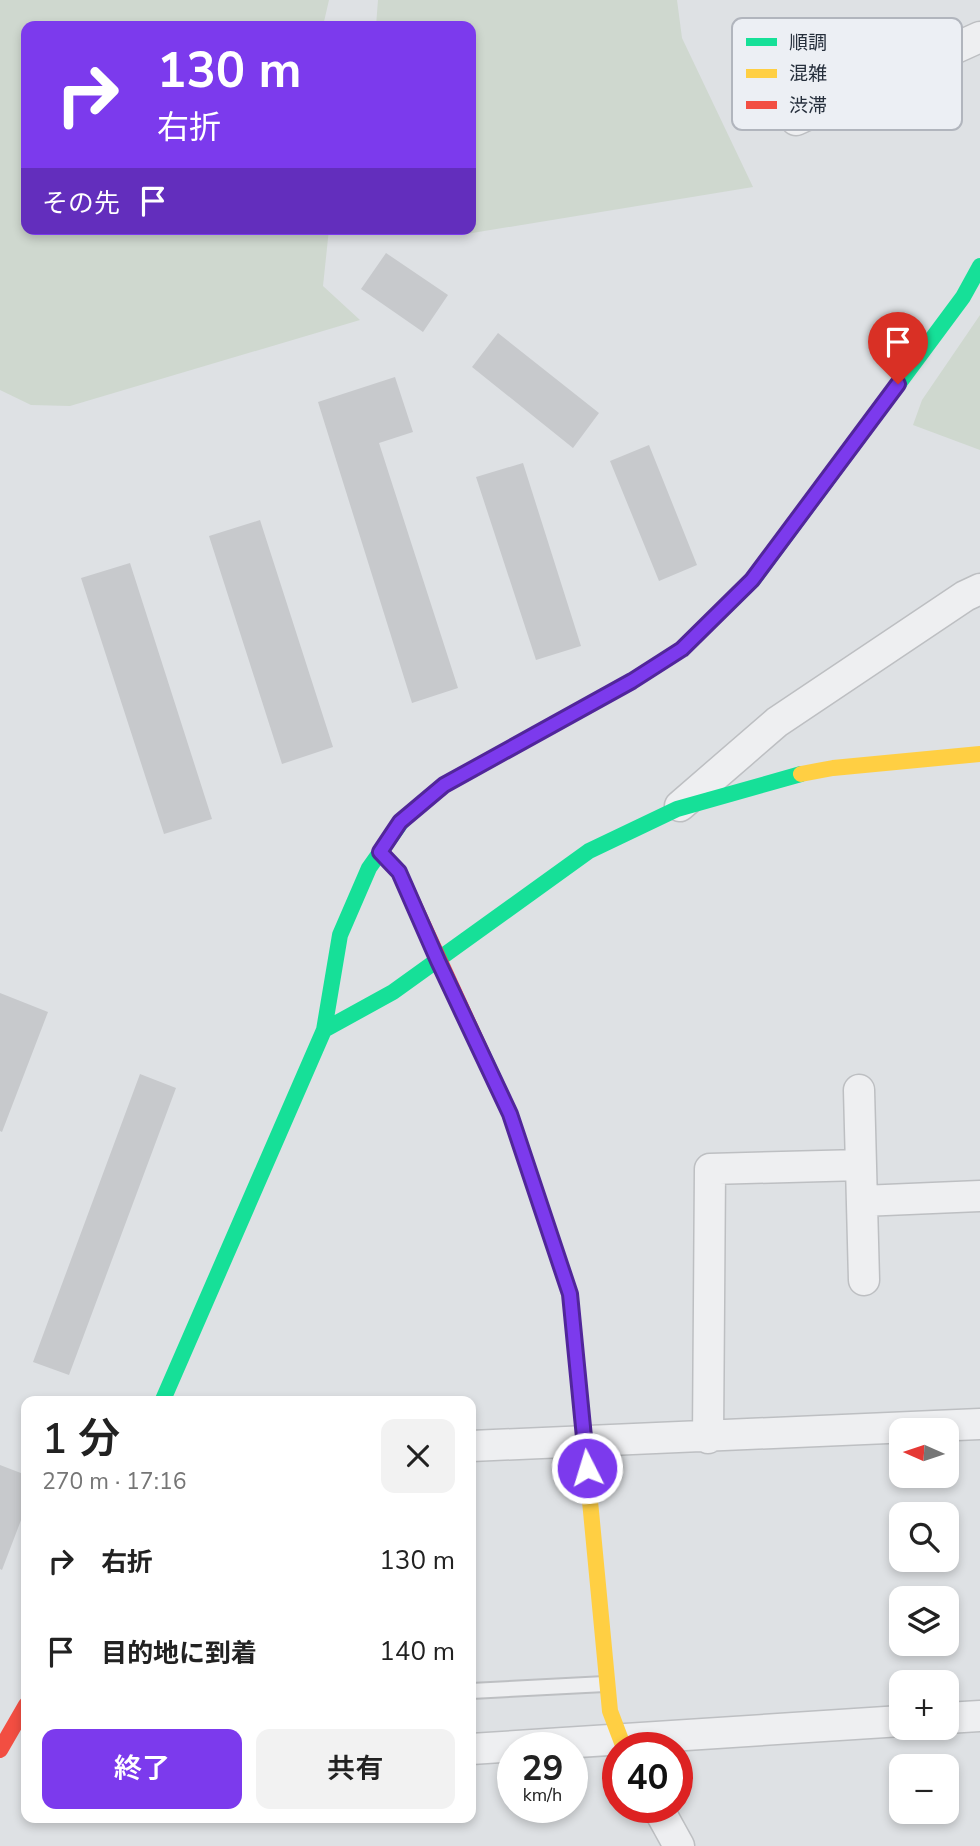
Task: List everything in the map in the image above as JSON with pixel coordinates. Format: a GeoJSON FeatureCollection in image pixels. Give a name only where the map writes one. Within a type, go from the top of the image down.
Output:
{"type":"FeatureCollection","features":[{"type":"Feature","properties":{"kind":"street"},"geometry":{"type":"LineString","coordinates":[[962,45],[980,37]]}},
{"type":"Feature","properties":{"kind":"street"},"geometry":{"type":"LineString","coordinates":[[165,1396],[324,1030],[340,935],[369,868],[400,822],[444,785],[632,681],[682,649],[752,580],[962,297],[980,266]]}},
{"type":"Feature","properties":{"kind":"street"},"geometry":{"type":"LineString","coordinates":[[677,809],[777,722],[965,596],[980,589]]}},
{"type":"Feature","properties":{"kind":"street"},"geometry":{"type":"LineString","coordinates":[[324,1030],[393,992],[589,851],[677,809],[791,776],[833,768],[980,754]]}},
{"type":"Feature","properties":{"kind":"street"},"geometry":{"type":"LineString","coordinates":[[380,852],[399,872],[510,1114],[570,1294],[607,1684],[610,1711],[618,1732]]}},
{"type":"Feature","properties":{"kind":"street"},"geometry":{"type":"LineString","coordinates":[[859,1090],[864,1280]]}},
{"type":"Feature","properties":{"kind":"street"},"geometry":{"type":"LineString","coordinates":[[708,1438],[710,1169],[861,1165]]}},
{"type":"Feature","properties":{"kind":"street"},"geometry":{"type":"LineString","coordinates":[[862,1201],[980,1196]]}},
{"type":"Feature","properties":{"kind":"street"},"geometry":{"type":"LineString","coordinates":[[476,1446],[708,1438],[980,1424]]}},
{"type":"Feature","properties":{"kind":"street"},"geometry":{"type":"LineString","coordinates":[[959,1717],[980,1716]]}},
{"type":"Feature","properties":{"kind":"street"},"geometry":{"type":"LineString","coordinates":[[9,1748],[21,1718]]}},
{"type":"Feature","properties":{"kind":"street"},"geometry":{"type":"LineString","coordinates":[[693,1738],[889,1722]]}},
{"type":"Feature","properties":{"kind":"street"},"geometry":{"type":"LineString","coordinates":[[476,1749],[602,1745]]}},
{"type":"Feature","properties":{"kind":"street"},"geometry":{"type":"LineString","coordinates":[[666,1823],[679,1846]]}},
{"type":"Feature","properties":{"kind":"lane"},"geometry":{"type":"LineString","coordinates":[[476,1691],[607,1684]]}},
{"type":"Feature","properties":{"kind":"shaded area"},"geometry":{"type":"Polygon","coordinates":[[[0,0],[329,0],[324,21],[21,21],[21,235],[328,235],[323,286],[360,320],[70,406],[31,405],[0,390],[0,0]]]}},
{"type":"Feature","properties":{"kind":"shaded area"},"geometry":{"type":"Polygon","coordinates":[[[378,0],[677,0],[682,38],[753,187],[476,232],[476,21],[376,21],[378,0]]]}},
{"type":"Feature","properties":{"kind":"shaded area"},"geometry":{"type":"Polygon","coordinates":[[[980,315],[980,450],[913,425],[922,400],[980,315]]]}},
{"type":"Feature","properties":{"kind":"building"},"geometry":{"type":"Polygon","coordinates":[[[386,253],[448,295],[423,332],[361,289],[386,253]]]}},
{"type":"Feature","properties":{"kind":"building"},"geometry":{"type":"Polygon","coordinates":[[[498,333],[599,413],[573,448],[472,367],[498,333]]]}},
{"type":"Feature","properties":{"kind":"building"},"geometry":{"type":"Polygon","coordinates":[[[395,377],[413,432],[379,443],[458,688],[412,703],[318,402],[395,377]]]}},
{"type":"Feature","properties":{"kind":"building"},"geometry":{"type":"Polygon","coordinates":[[[649,445],[697,565],[659,581],[610,461],[649,445]]]}},
{"type":"Feature","properties":{"kind":"building"},"geometry":{"type":"Polygon","coordinates":[[[523,463],[581,646],[536,660],[476,477],[523,463]]]}},
{"type":"Feature","properties":{"kind":"building"},"geometry":{"type":"Polygon","coordinates":[[[260,520],[333,747],[282,764],[209,536],[260,520]]]}},
{"type":"Feature","properties":{"kind":"building"},"geometry":{"type":"Polygon","coordinates":[[[130,563],[212,819],[164,834],[81,578],[130,563]]]}},
{"type":"Feature","properties":{"kind":"building"},"geometry":{"type":"Polygon","coordinates":[[[0,993],[48,1012],[2,1132],[0,1131],[0,993]]]}},
{"type":"Feature","properties":{"kind":"building"},"geometry":{"type":"Polygon","coordinates":[[[140,1074],[176,1088],[69,1375],[33,1362],[140,1074]]]}},
{"type":"Feature","properties":{"kind":"building"},"geometry":{"type":"Polygon","coordinates":[[[0,1465],[21,1473],[21,1520],[2,1570],[0,1465]]]}},
{"type":"Feature","properties":{"kind":"traffic: fast"},"geometry":{"type":"LineString","coordinates":[[722,610],[753,580],[963,297],[980,266]]}},
{"type":"Feature","properties":{"kind":"traffic: fast"},"geometry":{"type":"LineString","coordinates":[[324,1030],[393,992],[589,851],[677,809],[801,774]]}},
{"type":"Feature","properties":{"kind":"traffic: fast"},"geometry":{"type":"LineString","coordinates":[[165,1396],[324,1030],[340,935],[369,868],[403,820]]}},
{"type":"Feature","properties":{"kind":"traffic: fast"},"geometry":{"type":"LineString","coordinates":[[483,1055],[510,1114],[570,1294],[588,1480]]}},
{"type":"Feature","properties":{"kind":"traffic: slow"},"geometry":{"type":"LineString","coordinates":[[801,774],[833,768],[980,754]]}},
{"type":"Feature","properties":{"kind":"traffic: slow"},"geometry":{"type":"LineString","coordinates":[[588,1480],[610,1711],[618,1732]]}},
{"type":"Feature","properties":{"kind":"traffic: jam"},"geometry":{"type":"LineString","coordinates":[[403,820],[444,785],[632,681],[682,649],[722,610]]}},
{"type":"Feature","properties":{"kind":"traffic: jam"},"geometry":{"type":"LineString","coordinates":[[380,851],[399,872],[483,1055]]}},
{"type":"Feature","properties":{"kind":"traffic: jam"},"geometry":{"type":"LineString","coordinates":[[0,1750],[21,1714]]}},
{"type":"Feature","properties":{"kind":"route"},"geometry":{"type":"LineString","coordinates":[[587,1468],[570,1294],[510,1114],[399,872],[380,852],[400,822],[444,785],[632,681],[682,649],[752,580],[898,384]]}}]}
